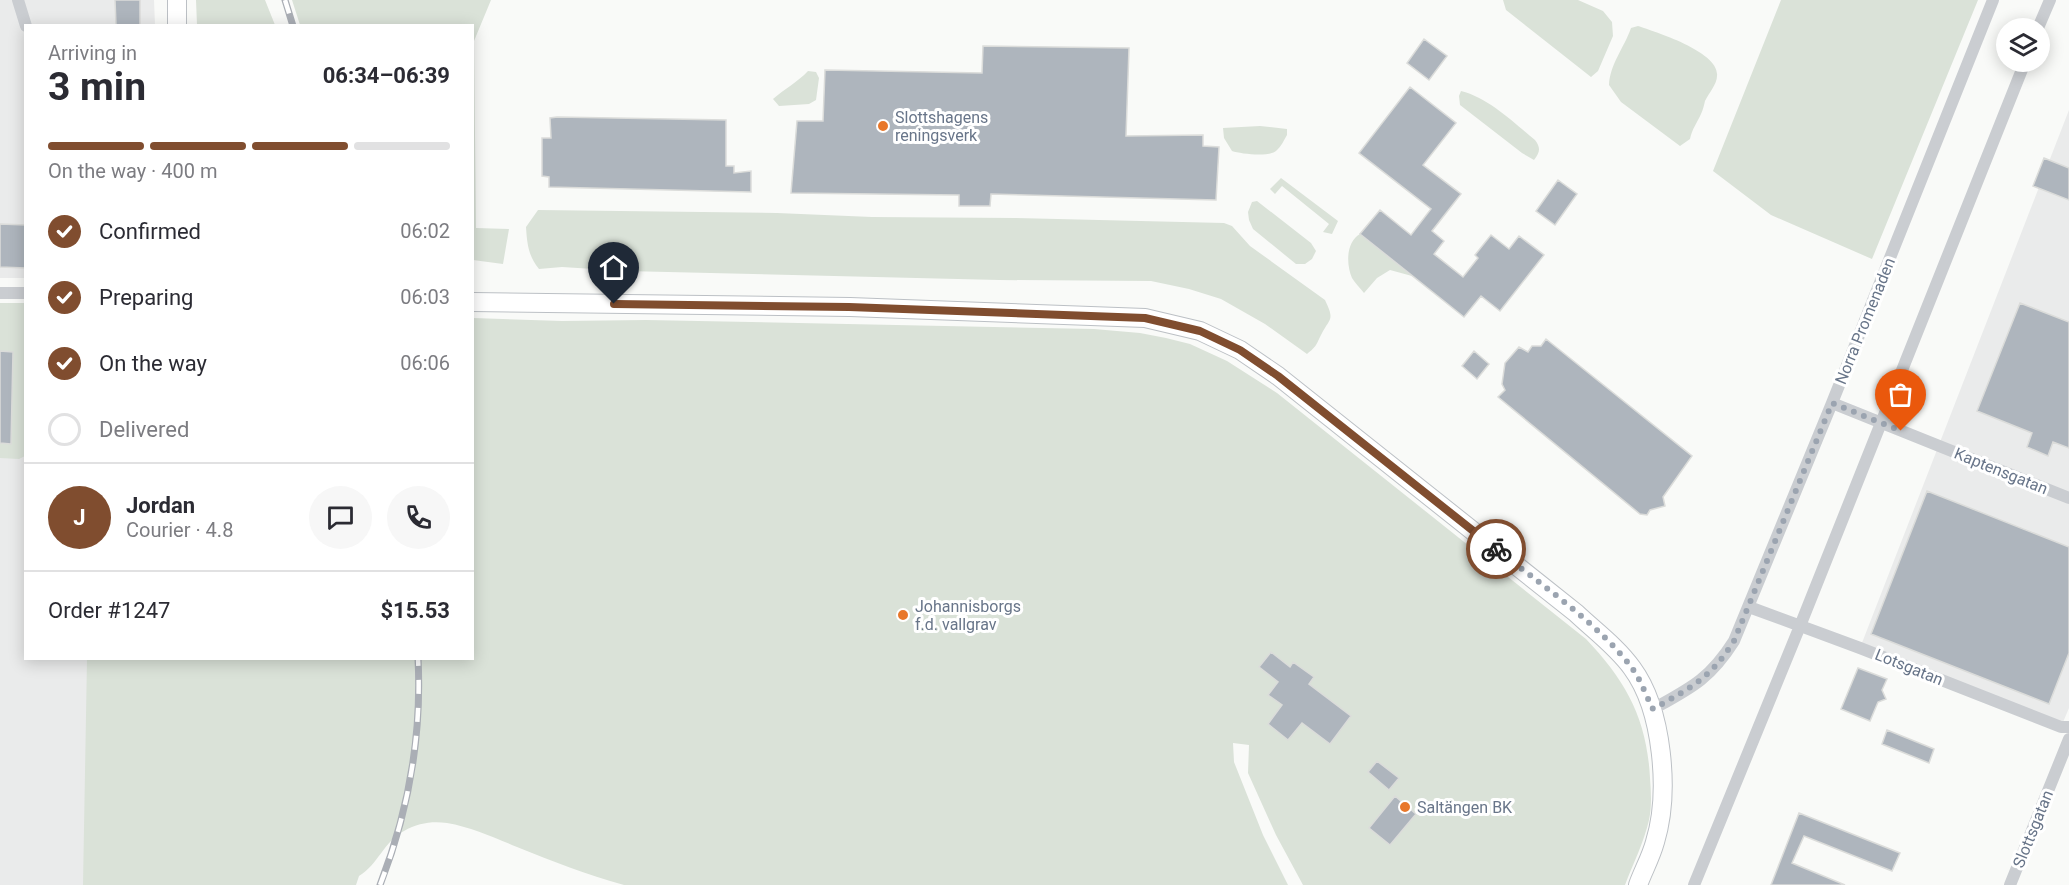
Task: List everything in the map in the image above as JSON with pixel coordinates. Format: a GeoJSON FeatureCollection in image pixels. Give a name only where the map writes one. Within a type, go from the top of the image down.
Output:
{"type":"FeatureCollection","features":[{"type":"Feature","properties":{"kind":"street"},"geometry":{"type":"LineString","coordinates":[[18,0],[25,24]]}},
{"type":"Feature","properties":{"kind":"street","name":"Norra Promenaden"},"geometry":{"type":"LineString","coordinates":[[1653,709],[1690,688],[1713,671],[1734,641],[1993,0]]}},
{"type":"Feature","properties":{"kind":"street"},"geometry":{"type":"LineString","coordinates":[[2042,18],[2050,0]]}},
{"type":"Feature","properties":{"kind":"street"},"geometry":{"type":"LineString","coordinates":[[177,3],[179,24]]}},
{"type":"Feature","properties":{"kind":"street"},"geometry":{"type":"LineString","coordinates":[[1694,885],[2021,72]]}},
{"type":"Feature","properties":{"kind":"street"},"geometry":{"type":"LineString","coordinates":[[0,293],[24,293]]}},
{"type":"Feature","properties":{"kind":"street"},"geometry":{"type":"LineString","coordinates":[[474,302],[849,307],[1145,318],[1200,331],[1240,350],[1278,376],[1576,613],[1633,669],[1653,709],[1659,736],[1662,771],[1661,811],[1655,842],[1638,885]]}},
{"type":"Feature","properties":{"kind":"street","name":"Kaptensgatan"},"geometry":{"type":"LineString","coordinates":[[1832,403],[2069,498]]}},
{"type":"Feature","properties":{"kind":"street","name":"Lotsgatan"},"geometry":{"type":"LineString","coordinates":[[1749,607],[2061,727],[2069,727]]}},
{"type":"Feature","properties":{"kind":"street","name":"Slottsgatan"},"geometry":{"type":"LineString","coordinates":[[2010,885],[2069,740]]}},
{"type":"Feature","properties":{"kind":"shaded area"},"geometry":{"type":"Polygon","coordinates":[[[0,0],[154,0],[155,24],[24,24],[24,278],[0,278],[0,0]]]}},
{"type":"Feature","properties":{"kind":"shaded area"},"geometry":{"type":"Polygon","coordinates":[[[196,0],[265,0],[275,24],[197,24],[196,0]]]}},
{"type":"Feature","properties":{"kind":"shaded area"},"geometry":{"type":"Polygon","coordinates":[[[292,0],[491,0],[474,41],[474,24],[300,24],[292,0]]]}},
{"type":"Feature","properties":{"kind":"shaded area"},"geometry":{"type":"Polygon","coordinates":[[[1503,0],[1578,0],[1603,11],[1612,22],[1613,36],[1598,71],[1591,77],[1506,10],[1503,0]]]}},
{"type":"Feature","properties":{"kind":"shaded area"},"geometry":{"type":"Polygon","coordinates":[[[1781,0],[1978,0],[1872,259],[1771,215],[1713,171],[1781,0]]]}},
{"type":"Feature","properties":{"kind":"shaded area"},"geometry":{"type":"Polygon","coordinates":[[[1638,26],[1685,44],[1698,51],[1715,67],[1716,82],[1705,101],[1690,139],[1680,146],[1621,102],[1609,85],[1615,63],[1631,28],[1638,26]]]}},
{"type":"Feature","properties":{"kind":"shaded area"},"geometry":{"type":"Polygon","coordinates":[[[474,41],[476,228],[509,229],[503,264],[474,260],[474,41]]]}},
{"type":"Feature","properties":{"kind":"shaded area"},"geometry":{"type":"Polygon","coordinates":[[[808,71],[816,72],[819,78],[816,100],[809,104],[779,106],[773,99],[808,71]]]}},
{"type":"Feature","properties":{"kind":"shaded area"},"geometry":{"type":"Polygon","coordinates":[[[1461,91],[1491,105],[1535,140],[1539,150],[1534,160],[1460,105],[1461,91]]]}},
{"type":"Feature","properties":{"kind":"shaded area"},"geometry":{"type":"Polygon","coordinates":[[[2069,110],[2069,708],[2061,727],[1860,648],[2069,110]]]}},
{"type":"Feature","properties":{"kind":"shaded area"},"geometry":{"type":"Polygon","coordinates":[[[1260,126],[1287,129],[1287,135],[1276,151],[1248,154],[1232,151],[1224,138],[1223,128],[1260,126]]]}},
{"type":"Feature","properties":{"kind":"shaded area"},"geometry":{"type":"Polygon","coordinates":[[[1281,178],[1338,221],[1332,234],[1323,232],[1329,224],[1282,186],[1275,194],[1270,189],[1281,178]]]}},
{"type":"Feature","properties":{"kind":"shaded area"},"geometry":{"type":"Polygon","coordinates":[[[1257,201],[1311,243],[1316,251],[1312,259],[1305,264],[1296,264],[1253,229],[1248,212],[1252,202],[1257,201]]]}},
{"type":"Feature","properties":{"kind":"shaded area"},"geometry":{"type":"Polygon","coordinates":[[[538,210],[1224,223],[1232,226],[1250,246],[1325,300],[1331,316],[1316,345],[1307,354],[1265,324],[1221,299],[1151,281],[999,280],[625,271],[562,267],[539,269],[530,254],[526,227],[538,210]]]}},
{"type":"Feature","properties":{"kind":"shaded area"},"geometry":{"type":"Polygon","coordinates":[[[1360,234],[1412,276],[1390,270],[1377,278],[1364,293],[1352,278],[1348,260],[1352,242],[1360,234]]]}},
{"type":"Feature","properties":{"kind":"shaded area"},"geometry":{"type":"Polygon","coordinates":[[[0,303],[24,303],[24,456],[19,459],[0,458],[0,303]]]}},
{"type":"Feature","properties":{"kind":"shaded area"},"geometry":{"type":"Polygon","coordinates":[[[474,318],[1094,329],[1140,333],[1190,344],[1227,361],[1277,393],[1586,639],[1612,670],[1632,702],[1644,737],[1651,788],[1651,810],[1647,828],[1625,885],[1303,885],[1276,835],[1248,773],[1249,745],[1233,743],[1234,762],[1263,835],[1288,885],[624,885],[570,868],[474,830],[436,822],[415,826],[397,835],[371,866],[359,876],[356,885],[83,885],[87,660],[474,660],[474,318]]]}},
{"type":"Feature","properties":{"kind":"shaded area"},"geometry":{"type":"Polygon","coordinates":[[[0,334],[24,340],[24,660],[92,660],[91,885],[0,885],[0,334]]]}},
{"type":"Feature","properties":{"kind":"building"},"geometry":{"type":"Polygon","coordinates":[[[115,0],[140,0],[140,24],[116,24],[115,0]]]}},
{"type":"Feature","properties":{"kind":"building"},"geometry":{"type":"Polygon","coordinates":[[[1424,39],[1447,56],[1429,80],[1407,63],[1424,39]]]}},
{"type":"Feature","properties":{"kind":"building","name":"Slottshagens reningsverk"},"geometry":{"type":"Polygon","coordinates":[[[983,46],[1129,48],[1126,136],[1203,135],[1203,146],[1219,147],[1216,200],[991,194],[990,206],[959,206],[959,195],[791,193],[797,121],[823,121],[825,70],[982,73],[983,46]]]}},
{"type":"Feature","properties":{"kind":"building"},"geometry":{"type":"Polygon","coordinates":[[[1410,87],[1456,123],[1423,165],[1461,194],[1432,231],[1444,241],[1434,254],[1463,277],[1478,258],[1475,255],[1491,235],[1509,249],[1519,236],[1544,255],[1500,311],[1481,296],[1464,317],[1360,234],[1380,210],[1411,235],[1431,209],[1359,153],[1410,87]]]}},
{"type":"Feature","properties":{"kind":"building"},"geometry":{"type":"Polygon","coordinates":[[[550,118],[726,120],[726,166],[734,166],[734,173],[751,171],[751,192],[549,187],[549,177],[542,176],[542,138],[551,138],[550,118]]]}},
{"type":"Feature","properties":{"kind":"building"},"geometry":{"type":"Polygon","coordinates":[[[2044,158],[2069,168],[2069,200],[2033,186],[2044,158]]]}},
{"type":"Feature","properties":{"kind":"building"},"geometry":{"type":"Polygon","coordinates":[[[1558,180],[1577,194],[1555,225],[1536,211],[1558,180]]]}},
{"type":"Feature","properties":{"kind":"building"},"geometry":{"type":"Polygon","coordinates":[[[0,224],[24,225],[24,268],[0,267],[0,224]]]}},
{"type":"Feature","properties":{"kind":"building"},"geometry":{"type":"Polygon","coordinates":[[[2020,303],[2069,322],[2069,448],[2053,442],[2048,456],[2027,447],[2032,433],[1977,411],[2020,303]]]}},
{"type":"Feature","properties":{"kind":"building"},"geometry":{"type":"Polygon","coordinates":[[[1546,339],[1692,456],[1663,497],[1665,506],[1650,510],[1647,515],[1640,514],[1498,397],[1505,390],[1502,384],[1505,363],[1519,347],[1528,352],[1532,346],[1541,346],[1546,339]]]}},
{"type":"Feature","properties":{"kind":"building"},"geometry":{"type":"Polygon","coordinates":[[[0,351],[13,352],[11,444],[0,443],[0,351]]]}},
{"type":"Feature","properties":{"kind":"building"},"geometry":{"type":"Polygon","coordinates":[[[1474,351],[1489,364],[1477,379],[1462,366],[1474,351]]]}},
{"type":"Feature","properties":{"kind":"building"},"geometry":{"type":"Polygon","coordinates":[[[1927,491],[2069,547],[2069,653],[2049,704],[1871,634],[1927,491]]]}},
{"type":"Feature","properties":{"kind":"building"},"geometry":{"type":"Polygon","coordinates":[[[1271,652],[1290,667],[1293,662],[1314,677],[1309,684],[1351,716],[1330,744],[1302,723],[1288,740],[1268,724],[1282,705],[1268,695],[1278,682],[1259,667],[1271,652]]]}},
{"type":"Feature","properties":{"kind":"building"},"geometry":{"type":"Polygon","coordinates":[[[1858,668],[1887,679],[1882,690],[1886,699],[1878,702],[1870,721],[1841,709],[1858,668]]]}},
{"type":"Feature","properties":{"kind":"building"},"geometry":{"type":"Polygon","coordinates":[[[1887,730],[1934,749],[1929,763],[1882,744],[1887,730]]]}},
{"type":"Feature","properties":{"kind":"building"},"geometry":{"type":"Polygon","coordinates":[[[1377,761],[1399,778],[1389,790],[1368,772],[1377,761]]]}},
{"type":"Feature","properties":{"kind":"building","name":"Saltängen BK"},"geometry":{"type":"Polygon","coordinates":[[[1395,796],[1416,814],[1390,845],[1369,828],[1395,796]]]}},
{"type":"Feature","properties":{"kind":"building"},"geometry":{"type":"Polygon","coordinates":[[[1799,813],[1900,853],[1892,871],[1804,836],[1792,863],[1845,885],[1771,885],[1799,813]]]}},
{"type":"Feature","properties":{"kind":"railway"},"geometry":{"type":"LineString","coordinates":[[285,0],[292,24]]}},
{"type":"Feature","properties":{"kind":"railway"},"geometry":{"type":"LineString","coordinates":[[380,885],[398,830],[411,774],[418,716],[418,660]]}},
{"type":"Feature","properties":{"kind":"way so far"},"geometry":{"type":"LineString","coordinates":[[1496,549],[1576,613],[1614,648],[1633,669],[1653,709],[1690,688],[1713,671],[1734,641],[1832,403],[1901,431]]}},
{"type":"Feature","properties":{"kind":"place","name":"Slottshagens reningsverk"},"geometry":{"type":"Point","coordinates":[883,126]}},
{"type":"Feature","properties":{"kind":"place","name":"Johannisborgs f.d. vallgrav"},"geometry":{"type":"Point","coordinates":[903,615]}},
{"type":"Feature","properties":{"kind":"place","name":"Saltängen BK"},"geometry":{"type":"Point","coordinates":[1405,807]}},
{"type":"Feature","properties":{"kind":"route"},"geometry":{"type":"LineString","coordinates":[[614,304],[849,307],[1084,315],[1145,318],[1200,331],[1240,350],[1278,376],[1496,549]]}}]}
